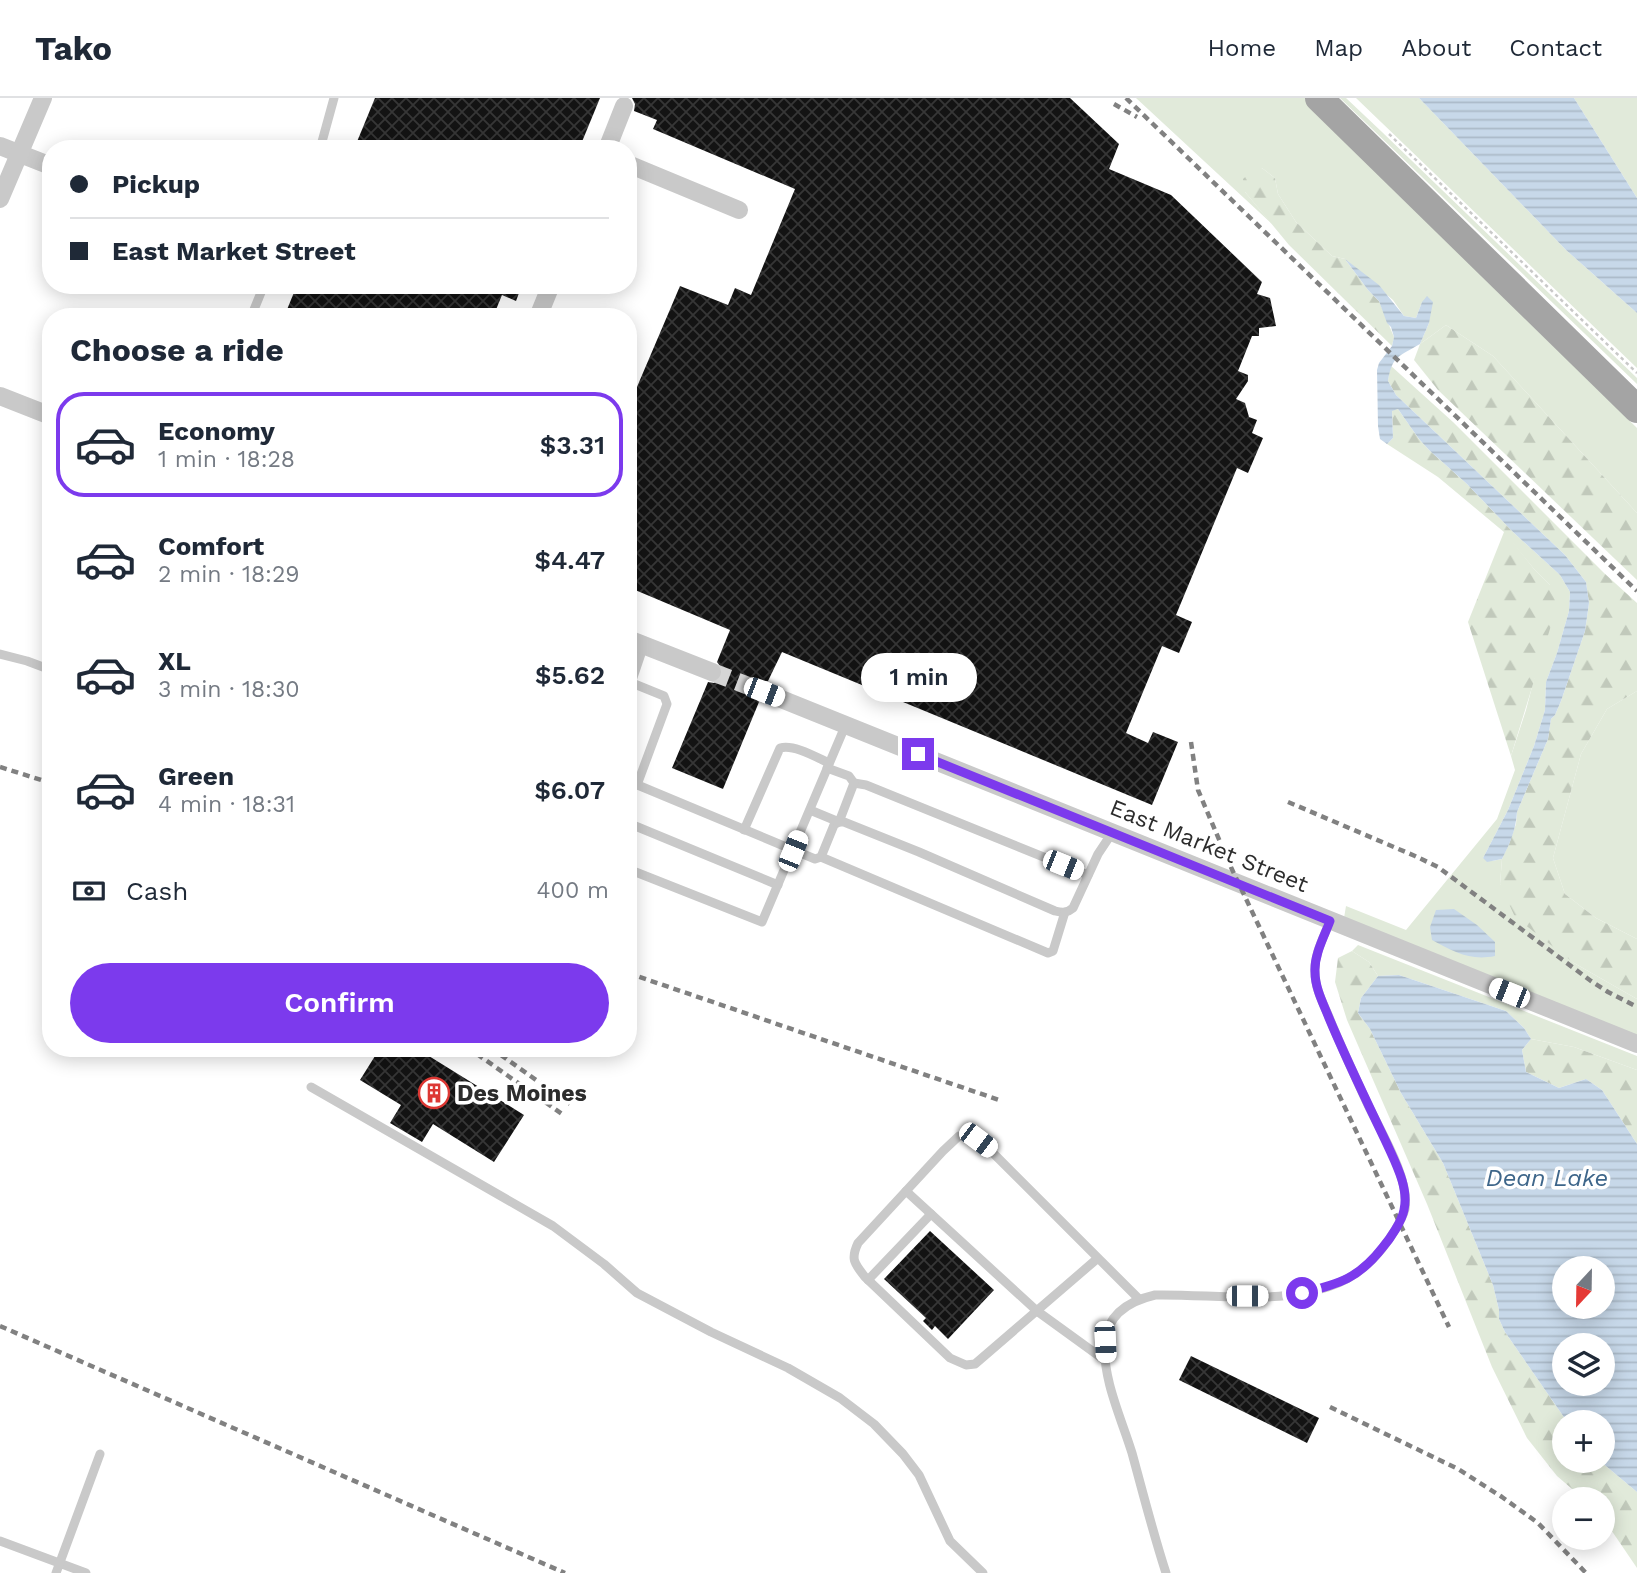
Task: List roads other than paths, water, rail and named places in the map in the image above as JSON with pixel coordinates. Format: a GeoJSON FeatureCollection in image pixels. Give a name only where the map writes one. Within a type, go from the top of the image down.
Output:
{"type":"FeatureCollection","features":[{"type":"Feature","properties":{"kind":"main road"},"geometry":{"type":"LineString","coordinates":[[1319,98],[1637,409]]}},
{"type":"Feature","properties":{"kind":"street"},"geometry":{"type":"LineString","coordinates":[[0,199],[43,98]]}},
{"type":"Feature","properties":{"kind":"street"},"geometry":{"type":"LineString","coordinates":[[611,140],[624,106]]}},
{"type":"Feature","properties":{"kind":"street"},"geometry":{"type":"LineString","coordinates":[[0,146],[42,163]]}},
{"type":"Feature","properties":{"kind":"street"},"geometry":{"type":"LineString","coordinates":[[637,168],[739,210]]}},
{"type":"Feature","properties":{"kind":"street"},"geometry":{"type":"LineString","coordinates":[[0,396],[42,412]]}},
{"type":"Feature","properties":{"kind":"street"},"geometry":{"type":"LineString","coordinates":[[637,642],[712,672]]}},
{"type":"Feature","properties":{"kind":"street","name":"East Market Street"},"geometry":{"type":"LineString","coordinates":[[764,692],[1637,1044]]}},
{"type":"Feature","properties":{"kind":"lane"},"geometry":{"type":"LineString","coordinates":[[322,140],[334,98]]}},
{"type":"Feature","properties":{"kind":"lane"},"geometry":{"type":"LineString","coordinates":[[0,654],[42,667]]}},
{"type":"Feature","properties":{"kind":"lane"},"geometry":{"type":"LineString","coordinates":[[637,690],[664,696],[667,700],[637,774]]}},
{"type":"Feature","properties":{"kind":"lane"},"geometry":{"type":"LineString","coordinates":[[637,873],[762,922],[846,724]]}},
{"type":"Feature","properties":{"kind":"lane"},"geometry":{"type":"LineString","coordinates":[[744,830],[780,748],[784,747],[828,765],[849,776],[854,783],[866,785],[1088,876]]}},
{"type":"Feature","properties":{"kind":"lane"},"geometry":{"type":"LineString","coordinates":[[821,857],[831,830],[839,822],[854,783]]}},
{"type":"Feature","properties":{"kind":"lane"},"geometry":{"type":"LineString","coordinates":[[637,785],[793,851],[815,859],[821,857],[1048,953],[1053,951],[1065,912]]}},
{"type":"Feature","properties":{"kind":"lane"},"geometry":{"type":"LineString","coordinates":[[810,810],[919,852],[1055,911],[1065,912],[1073,908],[1098,854],[1112,833]]}},
{"type":"Feature","properties":{"kind":"lane"},"geometry":{"type":"LineString","coordinates":[[637,827],[778,886]]}},
{"type":"Feature","properties":{"kind":"lane"},"geometry":{"type":"LineString","coordinates":[[1166,1573],[1107,1373],[1105,1342],[1114,1316],[1138,1298],[1165,1295],[1268,1296],[1329,1287],[1355,1276],[1372,1261],[1389,1241],[1404,1212],[1405,1195],[1399,1172],[1339,1042],[1318,988],[1315,971],[1317,955],[1330,921]]}},
{"type":"Feature","properties":{"kind":"lane"},"geometry":{"type":"LineString","coordinates":[[311,1087],[553,1226],[637,1293],[788,1368],[840,1398],[874,1424],[903,1454],[919,1475],[950,1541],[983,1573]]}},
{"type":"Feature","properties":{"kind":"lane"},"geometry":{"type":"LineString","coordinates":[[1098,1258],[975,1364],[966,1365],[950,1358],[868,1280],[854,1262],[854,1252],[858,1243],[943,1151],[959,1136],[968,1136],[989,1149],[1098,1258],[1138,1298]]}},
{"type":"Feature","properties":{"kind":"lane"},"geometry":{"type":"LineString","coordinates":[[906,1191],[1037,1311],[1106,1361]]}},
{"type":"Feature","properties":{"kind":"lane"},"geometry":{"type":"LineString","coordinates":[[868,1280],[931,1214]]}},
{"type":"Feature","properties":{"kind":"lane"},"geometry":{"type":"LineString","coordinates":[[56,1573],[100,1454]]}},
{"type":"Feature","properties":{"kind":"lane"},"geometry":{"type":"LineString","coordinates":[[0,1541],[86,1573]]}},
{"type":"Feature","properties":{"kind":"water"},"geometry":{"type":"Polygon","coordinates":[[[1419,98],[1574,98],[1637,198],[1637,313],[1566,250],[1419,98]]]}},
{"type":"Feature","properties":{"kind":"water"},"geometry":{"type":"Polygon","coordinates":[[[1345,259],[1379,285],[1404,316],[1416,318],[1427,296],[1433,302],[1429,323],[1420,344],[1395,361],[1388,381],[1396,395],[1565,555],[1586,582],[1589,603],[1585,631],[1561,701],[1551,719],[1548,739],[1517,812],[1512,836],[1502,859],[1487,862],[1483,858],[1508,810],[1534,746],[1545,710],[1546,682],[1569,611],[1570,592],[1560,575],[1429,450],[1398,409],[1392,411],[1393,438],[1387,444],[1380,439],[1377,370],[1392,346],[1394,337],[1379,301],[1345,259]]]}},
{"type":"Feature","properties":{"kind":"water"},"geometry":{"type":"Polygon","coordinates":[[[1454,909],[1495,942],[1495,956],[1470,956],[1455,952],[1432,940],[1430,927],[1436,910],[1454,909]]]}},
{"type":"Feature","properties":{"kind":"water","name":"Dean Lake"},"geometry":{"type":"Polygon","coordinates":[[[1399,975],[1506,1011],[1524,1028],[1531,1039],[1522,1050],[1526,1072],[1559,1088],[1586,1079],[1602,1090],[1637,1144],[1637,1492],[1614,1473],[1615,1410],[1559,1410],[1505,1332],[1499,1319],[1493,1285],[1443,1163],[1401,1093],[1370,1029],[1358,1013],[1361,998],[1378,976],[1399,975]]]}},
{"type":"Feature","properties":{"kind":"tunnel"},"geometry":{"type":"LineString","coordinates":[[712,672],[764,692]]}},
{"type":"Feature","properties":{"kind":"railway"},"geometry":{"type":"LineString","coordinates":[[1126,98],[1637,591]]}},
{"type":"Feature","properties":{"kind":"railway"},"geometry":{"type":"LineString","coordinates":[[1114,104],[1137,117]]}},
{"type":"Feature","properties":{"kind":"railway"},"geometry":{"type":"LineString","coordinates":[[1191,742],[1198,790],[1229,863],[1449,1327]]}},
{"type":"Feature","properties":{"kind":"railway"},"geometry":{"type":"LineString","coordinates":[[0,767],[42,780]]}},
{"type":"Feature","properties":{"kind":"railway"},"geometry":{"type":"LineString","coordinates":[[1288,802],[1438,867],[1591,981],[1637,1007]]}},
{"type":"Feature","properties":{"kind":"railway"},"geometry":{"type":"LineString","coordinates":[[637,976],[1002,1101]]}},
{"type":"Feature","properties":{"kind":"railway"},"geometry":{"type":"LineString","coordinates":[[481,1057],[562,1114]]}},
{"type":"Feature","properties":{"kind":"railway"},"geometry":{"type":"LineString","coordinates":[[504,1057],[570,1104]]}},
{"type":"Feature","properties":{"kind":"railway"},"geometry":{"type":"LineString","coordinates":[[0,1326],[565,1573]]}},
{"type":"Feature","properties":{"kind":"railway"},"geometry":{"type":"LineString","coordinates":[[1330,1407],[1458,1469],[1502,1497],[1538,1523],[1586,1573]]}},
{"type":"Feature","properties":{"kind":"place","name":"Des Moines"},"geometry":{"type":"Point","coordinates":[434,1093]}}]}
